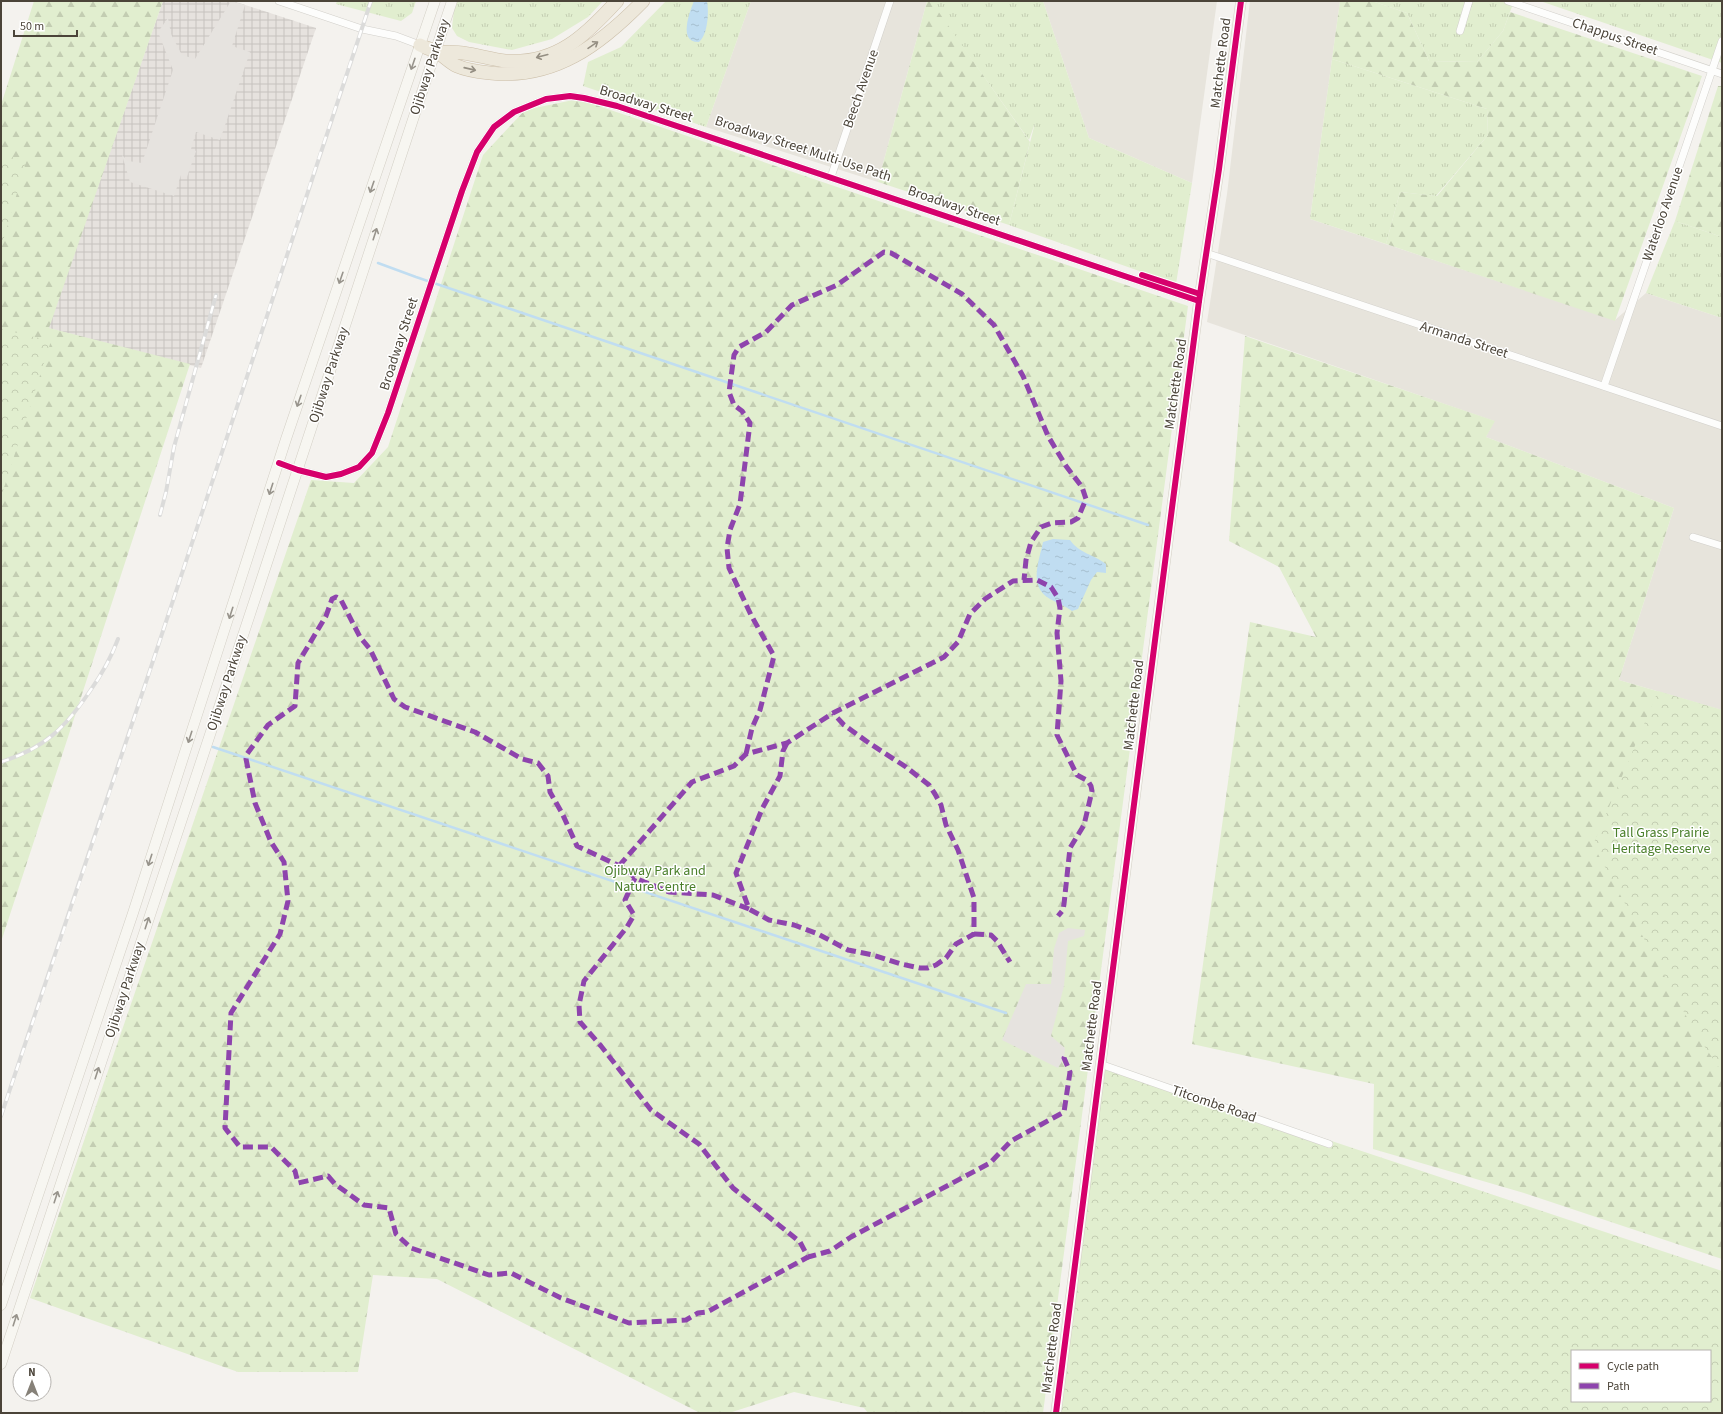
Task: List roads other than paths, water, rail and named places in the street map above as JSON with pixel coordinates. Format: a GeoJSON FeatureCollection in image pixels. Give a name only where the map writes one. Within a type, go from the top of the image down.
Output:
{"type":"FeatureCollection","features":[{"type":"Feature","properties":{"kind":"highway"},"geometry":{"type":"LineString","coordinates":[[436,52],[462,53],[507,61],[529,60],[552,54],[574,42],[592,29],[617,1]]}},
{"type":"Feature","properties":{"kind":"highway"},"geometry":{"type":"LineString","coordinates":[[420,46],[436,52],[457,66],[481,72],[502,74],[539,71],[558,64],[593,46],[625,20],[643,1]]}},
{"type":"Feature","properties":{"kind":"main road","name":"Ojibway Parkway"},"geometry":{"type":"LineString","coordinates":[[1,1305],[133,913],[279,463],[435,1]]}},
{"type":"Feature","properties":{"kind":"main road","name":"Ojibway Parkway"},"geometry":{"type":"LineString","coordinates":[[1,1364],[452,1]]}},
{"type":"Feature","properties":{"kind":"main road","name":"Matchette Road"},"geometry":{"type":"LineString","coordinates":[[1056,1413],[1199,301],[1219,169],[1241,1]]}},
{"type":"Feature","properties":{"kind":"street"},"geometry":{"type":"LineString","coordinates":[[279,1],[362,29],[396,36],[420,46]]}},
{"type":"Feature","properties":{"kind":"street","name":"Beech Avenue"},"geometry":{"type":"LineString","coordinates":[[831,178],[890,1]]}},
{"type":"Feature","properties":{"kind":"street"},"geometry":{"type":"LineString","coordinates":[[1460,31],[1469,1]]}},
{"type":"Feature","properties":{"kind":"street","name":"Chappus Street"},"geometry":{"type":"LineString","coordinates":[[1508,1],[1722,74]]}},
{"type":"Feature","properties":{"kind":"street","name":"Waterloo Avenue"},"geometry":{"type":"LineString","coordinates":[[1604,386],[1722,41]]}},
{"type":"Feature","properties":{"kind":"street","name":"Broadway Street"},"geometry":{"type":"LineString","coordinates":[[279,463],[298,470],[326,477],[341,474],[359,467],[372,453],[388,413],[462,191],[477,152],[494,127],[514,112],[546,99],[570,96],[617,106],[1199,301]]}},
{"type":"Feature","properties":{"kind":"street","name":"Armanda Street"},"geometry":{"type":"LineString","coordinates":[[1206,253],[1722,426]]}},
{"type":"Feature","properties":{"kind":"street"},"geometry":{"type":"LineString","coordinates":[[1693,537],[1722,546]]}},
{"type":"Feature","properties":{"kind":"street","name":"Titcombe Road"},"geometry":{"type":"LineString","coordinates":[[1100,1064],[1328,1144]]}},
{"type":"Feature","properties":{"kind":"water"},"geometry":{"type":"Polygon","coordinates":[[[694,1],[707,1],[708,6],[706,28],[699,42],[693,41],[689,38],[687,33],[688,20],[694,1]]]}},
{"type":"Feature","properties":{"kind":"water"},"geometry":{"type":"Polygon","coordinates":[[[1053,539],[1070,540],[1082,551],[1106,564],[1106,573],[1097,572],[1091,580],[1078,609],[1072,611],[1043,594],[1037,581],[1038,565],[1043,542],[1053,539]]]}},
{"type":"Feature","properties":{"kind":"waterway"},"geometry":{"type":"LineString","coordinates":[[378,263],[1148,525]]}},
{"type":"Feature","properties":{"kind":"waterway"},"geometry":{"type":"LineString","coordinates":[[213,747],[1006,1013]]}},
{"type":"Feature","properties":{"kind":"railway"},"geometry":{"type":"LineString","coordinates":[[1,1116],[95,838],[371,1]]}},
{"type":"Feature","properties":{"kind":"railway"},"geometry":{"type":"LineString","coordinates":[[160,515],[166,492],[174,447],[216,295]]}},
{"type":"Feature","properties":{"kind":"railway"},"geometry":{"type":"LineString","coordinates":[[1,762],[30,750],[42,743],[53,735],[72,716],[98,678],[118,639]]}},
{"type":"Feature","properties":{"kind":"park label","name":"Tall Grass Prairie Heritage Reserve"},"geometry":{"type":"Point","coordinates":[1661,842]}},
{"type":"Feature","properties":{"kind":"park label","name":"Ojibway Park and Nature Centre"},"geometry":{"type":"Point","coordinates":[655,880]}}]}
